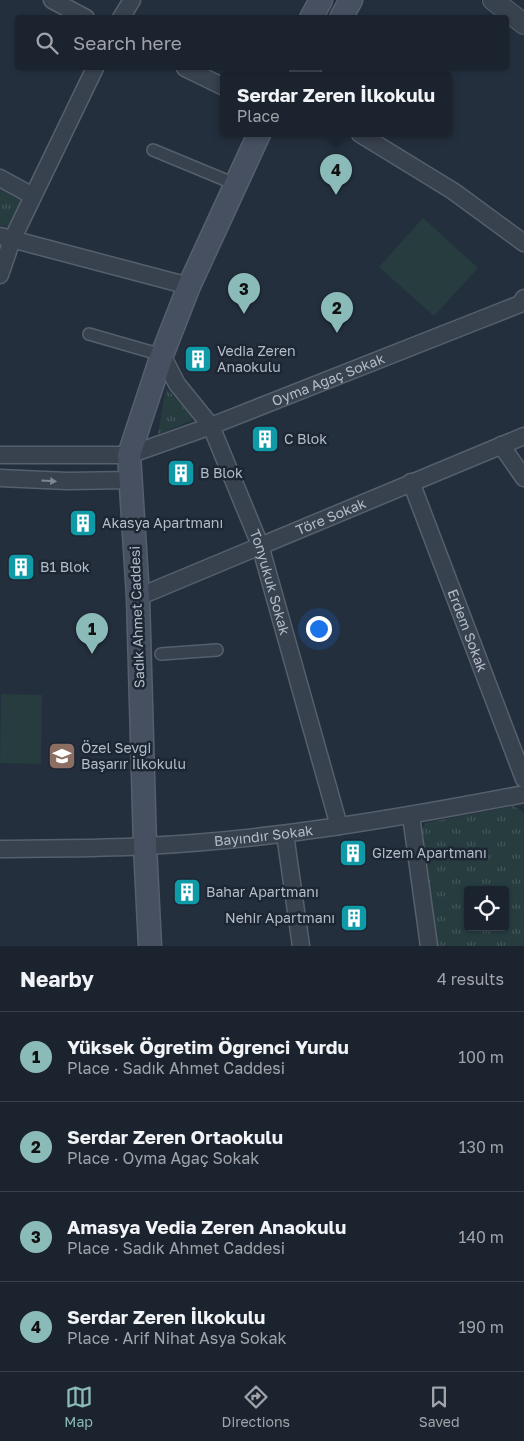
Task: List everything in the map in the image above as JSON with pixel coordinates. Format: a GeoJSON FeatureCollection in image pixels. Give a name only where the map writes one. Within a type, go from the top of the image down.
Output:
{"type":"FeatureCollection","features":[{"type":"Feature","properties":{"kind":"main road"},"geometry":{"type":"LineString","coordinates":[[313,15],[321,0]]}},
{"type":"Feature","properties":{"kind":"main road"},"geometry":{"type":"LineString","coordinates":[[343,15],[351,0]]}},
{"type":"Feature","properties":{"kind":"main road","name":"Sadık Ahmet Caddesi"},"geometry":{"type":"LineString","coordinates":[[150,946],[145,846],[152,654],[138,597],[130,455],[162,356],[189,286],[258,137]]}},
{"type":"Feature","properties":{"kind":"street"},"geometry":{"type":"LineString","coordinates":[[52,0],[80,15]]}},
{"type":"Feature","properties":{"kind":"street"},"geometry":{"type":"LineString","coordinates":[[123,15],[132,0]]}},
{"type":"Feature","properties":{"kind":"street"},"geometry":{"type":"LineString","coordinates":[[493,0],[524,24]]}},
{"type":"Feature","properties":{"kind":"street"},"geometry":{"type":"LineString","coordinates":[[0,275],[6,238],[33,196],[94,70]]}},
{"type":"Feature","properties":{"kind":"street"},"geometry":{"type":"LineString","coordinates":[[189,70],[220,85]]}},
{"type":"Feature","properties":{"kind":"street"},"geometry":{"type":"LineString","coordinates":[[365,137],[453,191],[524,244]]}},
{"type":"Feature","properties":{"kind":"street"},"geometry":{"type":"LineString","coordinates":[[153,150],[235,184]]}},
{"type":"Feature","properties":{"kind":"street"},"geometry":{"type":"LineString","coordinates":[[0,178],[33,196]]}},
{"type":"Feature","properties":{"kind":"street"},"geometry":{"type":"LineString","coordinates":[[6,238],[189,286]]}},
{"type":"Feature","properties":{"kind":"street","name":"Oyma Ağaç Sokak"},"geometry":{"type":"LineString","coordinates":[[0,455],[130,455],[211,426],[520,304],[524,298]]}},
{"type":"Feature","properties":{"kind":"street"},"geometry":{"type":"LineString","coordinates":[[89,334],[162,356]]}},
{"type":"Feature","properties":{"kind":"street","name":"Tonyukuk Sokak"},"geometry":{"type":"LineString","coordinates":[[162,356],[177,384],[211,426],[260,545],[338,826]]}},
{"type":"Feature","properties":{"kind":"street","name":"Töre Sokak"},"geometry":{"type":"LineString","coordinates":[[138,597],[524,436]]}},
{"type":"Feature","properties":{"kind":"street"},"geometry":{"type":"LineString","coordinates":[[501,445],[524,478]]}},
{"type":"Feature","properties":{"kind":"street"},"geometry":{"type":"LineString","coordinates":[[0,478],[67,482],[130,480]]}},
{"type":"Feature","properties":{"kind":"street","name":"Erdem Sokak"},"geometry":{"type":"LineString","coordinates":[[411,482],[524,778]]}},
{"type":"Feature","properties":{"kind":"street"},"geometry":{"type":"LineString","coordinates":[[152,654],[217,650]]}},
{"type":"Feature","properties":{"kind":"street","name":"Bayındır Sokak"},"geometry":{"type":"LineString","coordinates":[[0,849],[145,846],[285,834],[411,816],[524,794]]}},
{"type":"Feature","properties":{"kind":"street"},"geometry":{"type":"LineString","coordinates":[[411,816],[429,946]]}},
{"type":"Feature","properties":{"kind":"street"},"geometry":{"type":"LineString","coordinates":[[285,834],[301,946]]}},
{"type":"Feature","properties":{"kind":"green space"},"geometry":{"type":"Polygon","coordinates":[[[0,184],[26,196],[14,221],[7,227],[0,225],[0,184]]]}},
{"type":"Feature","properties":{"kind":"green space"},"geometry":{"type":"Polygon","coordinates":[[[423,218],[478,268],[434,316],[379,267],[423,218]]]}},
{"type":"Feature","properties":{"kind":"green space"},"geometry":{"type":"Polygon","coordinates":[[[166,388],[192,417],[191,421],[158,434],[166,388]]]}},
{"type":"Feature","properties":{"kind":"green space"},"geometry":{"type":"Polygon","coordinates":[[[1,694],[42,695],[41,764],[0,763],[1,694]]]}},
{"type":"Feature","properties":{"kind":"green space"},"geometry":{"type":"Polygon","coordinates":[[[514,806],[524,813],[524,946],[436,946],[420,832],[425,823],[514,806]]]}},
{"type":"Feature","properties":{"kind":"place","name":"Serdar Zeren İlkokulu"},"geometry":{"type":"Point","coordinates":[336,195]}},
{"type":"Feature","properties":{"kind":"place","name":"Amasya Vedia Zeren Anaokulu"},"geometry":{"type":"Point","coordinates":[244,314]}},
{"type":"Feature","properties":{"kind":"place","name":"Serdar Zeren Ortaokulu"},"geometry":{"type":"Point","coordinates":[337,333]}},
{"type":"Feature","properties":{"kind":"place","name":"Vedia Zeren Anaokulu"},"geometry":{"type":"Point","coordinates":[198,359]}},
{"type":"Feature","properties":{"kind":"place","name":"C Blok"},"geometry":{"type":"Point","coordinates":[265,439]}},
{"type":"Feature","properties":{"kind":"place","name":"B Blok"},"geometry":{"type":"Point","coordinates":[181,473]}},
{"type":"Feature","properties":{"kind":"place","name":"Akasya Apartmanı"},"geometry":{"type":"Point","coordinates":[83,523]}},
{"type":"Feature","properties":{"kind":"place","name":"B1 Blok"},"geometry":{"type":"Point","coordinates":[21,567]}},
{"type":"Feature","properties":{"kind":"place","name":"Yüksek Öğretim Öğrenci Yurdu"},"geometry":{"type":"Point","coordinates":[92,654]}},
{"type":"Feature","properties":{"kind":"place","name":"Özel Sevgi Başarır İlkokulu"},"geometry":{"type":"Point","coordinates":[62,756]}},
{"type":"Feature","properties":{"kind":"place","name":"Gizem Apartmanı"},"geometry":{"type":"Point","coordinates":[353,853]}},
{"type":"Feature","properties":{"kind":"place","name":"Bahar Apartmanı"},"geometry":{"type":"Point","coordinates":[187,892]}},
{"type":"Feature","properties":{"kind":"place","name":"Nehir Apartmanı"},"geometry":{"type":"Point","coordinates":[354,918]}}]}
